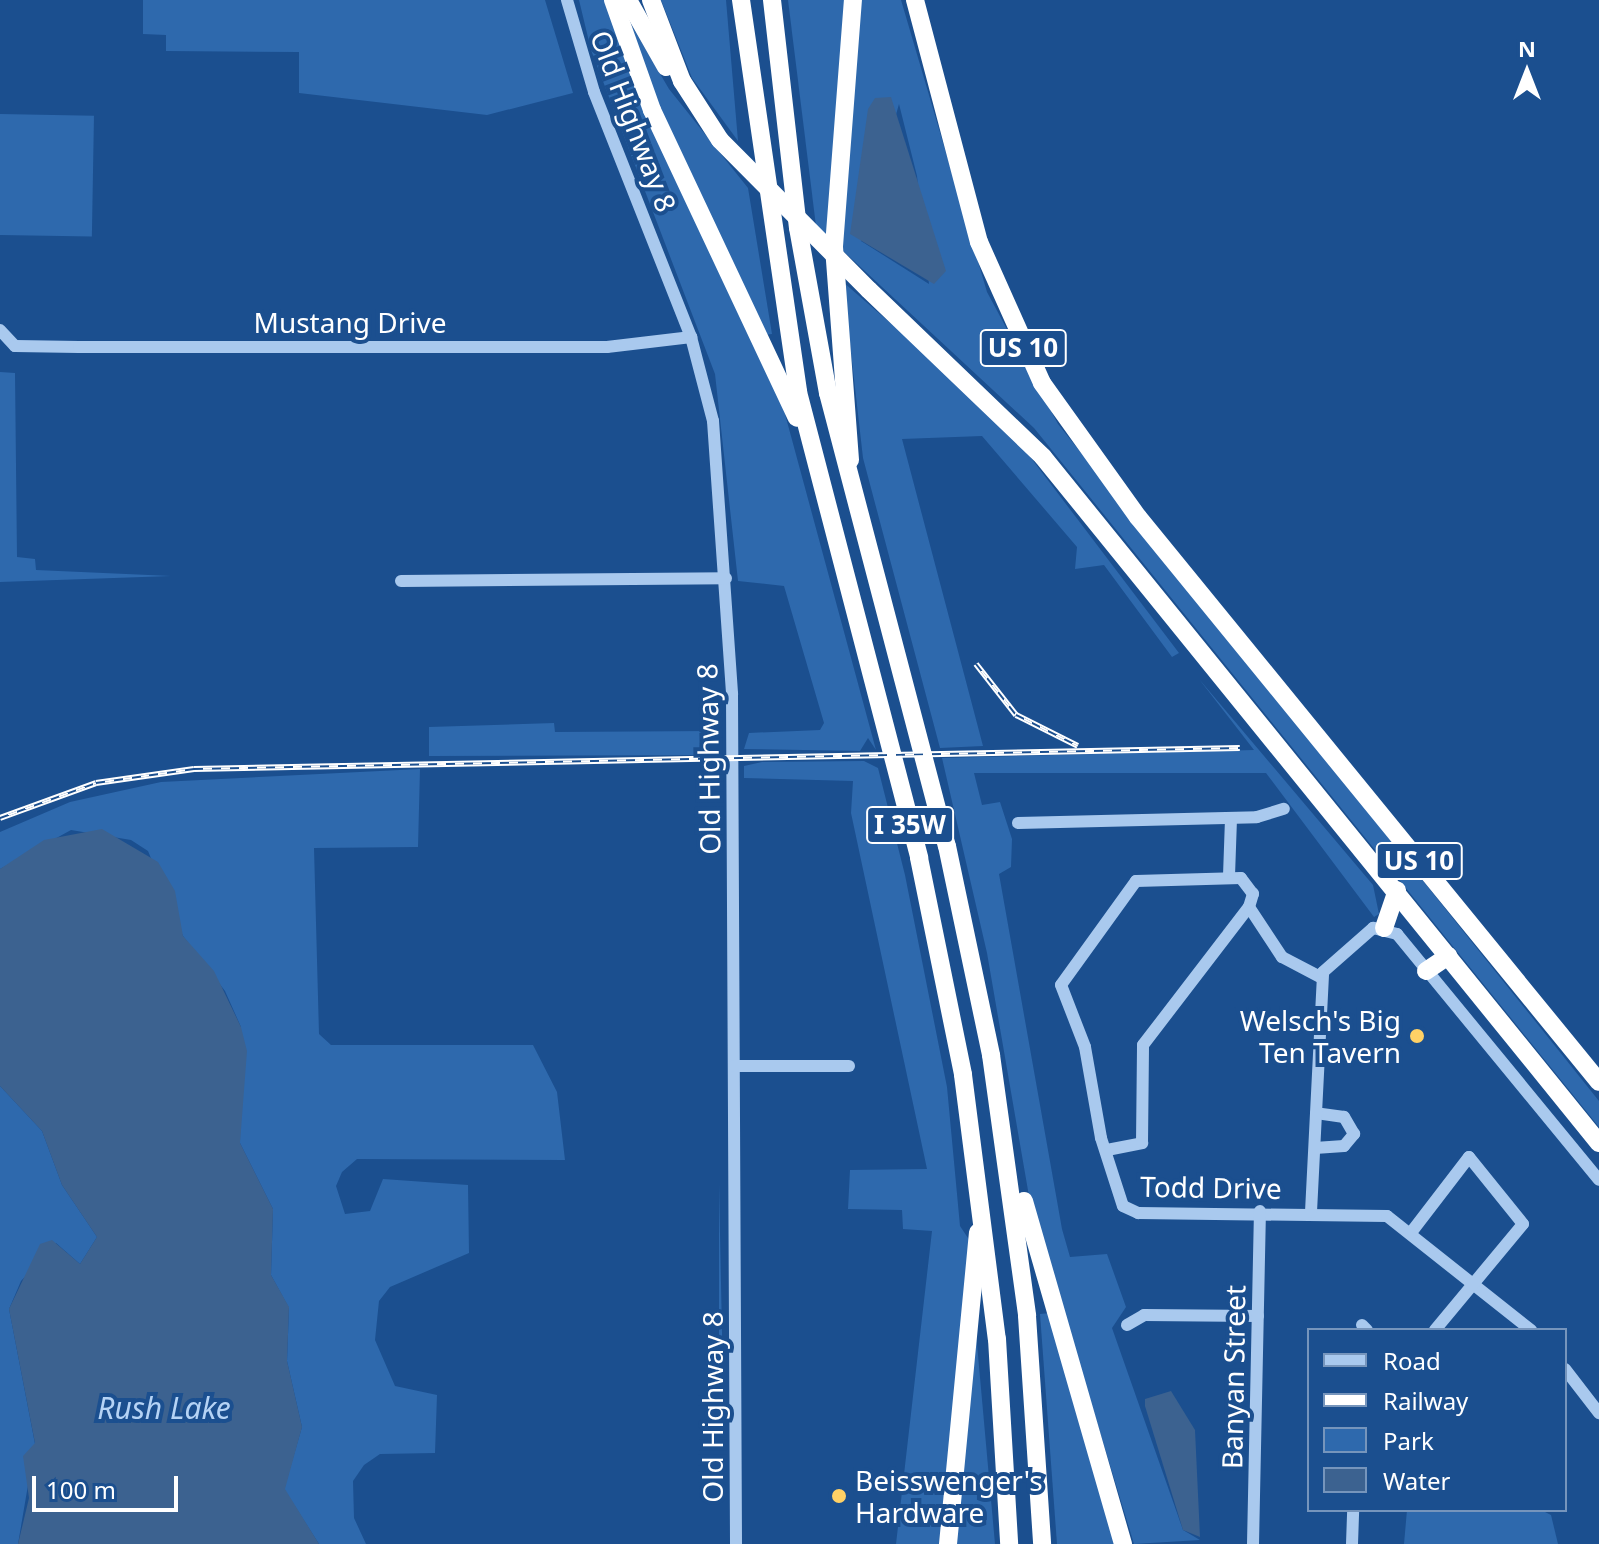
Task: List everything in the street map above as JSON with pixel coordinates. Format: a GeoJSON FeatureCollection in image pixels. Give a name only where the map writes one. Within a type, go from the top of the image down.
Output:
{"type":"FeatureCollection","features":[{"type":"Feature","properties":{"kind":"highway"},"geometry":{"type":"LineString","coordinates":[[613,0],[652,110],[810,446]]}},
{"type":"Feature","properties":{"kind":"highway"},"geometry":{"type":"LineString","coordinates":[[628,0],[715,134]]}},
{"type":"Feature","properties":{"kind":"highway","name":"US 10"},"geometry":{"type":"LineString","coordinates":[[651,0],[682,81],[715,134],[869,290],[997,407],[1126,556],[1599,1143]]}},
{"type":"Feature","properties":{"kind":"highway","name":"I 35W"},"geometry":{"type":"LineString","coordinates":[[741,0],[810,446],[931,912],[982,1210],[1009,1544]]}},
{"type":"Feature","properties":{"kind":"highway","name":"I 35W"},"geometry":{"type":"LineString","coordinates":[[772,0],[798,228],[849,483],[944,835],[997,1093],[1027,1316],[1042,1544]]}},
{"type":"Feature","properties":{"kind":"highway"},"geometry":{"type":"LineString","coordinates":[[849,483],[853,417],[834,246],[853,0]]}},
{"type":"Feature","properties":{"kind":"highway","name":"US 10"},"geometry":{"type":"LineString","coordinates":[[915,0],[979,242],[1042,383],[1138,517],[1599,1082]]}},
{"type":"Feature","properties":{"kind":"highway"},"geometry":{"type":"LineString","coordinates":[[1384,928],[1395,887]]}},
{"type":"Feature","properties":{"kind":"highway"},"geometry":{"type":"LineString","coordinates":[[1426,971],[1448,956]]}},
{"type":"Feature","properties":{"kind":"highway"},"geometry":{"type":"LineString","coordinates":[[997,1093],[1037,1257],[1123,1544]]}},
{"type":"Feature","properties":{"kind":"highway"},"geometry":{"type":"LineString","coordinates":[[948,1544],[982,1210]]}},
{"type":"Feature","properties":{"kind":"street","name":"Old Highway 8"},"geometry":{"type":"LineString","coordinates":[[567,0],[594,92],[691,337],[713,421],[726,578],[734,1066],[736,1544]]}},
{"type":"Feature","properties":{"kind":"street","name":"Mustang Drive"},"geometry":{"type":"LineString","coordinates":[[0,330],[9,343],[607,347],[691,337]]}},
{"type":"Feature","properties":{"kind":"street"},"geometry":{"type":"LineString","coordinates":[[401,581],[726,578]]}},
{"type":"Feature","properties":{"kind":"street"},"geometry":{"type":"LineString","coordinates":[[1018,823],[1231,818],[1284,809]]}},
{"type":"Feature","properties":{"kind":"street"},"geometry":{"type":"LineString","coordinates":[[1231,818],[1229,876],[1251,887],[1249,907],[1282,957],[1322,978]]}},
{"type":"Feature","properties":{"kind":"street","name":"Todd Drive"},"geometry":{"type":"LineString","coordinates":[[1229,876],[1136,881],[1061,985],[1085,1047],[1122,1203],[1132,1213],[1260,1211],[1387,1216],[1413,1230],[1529,1328]]}},
{"type":"Feature","properties":{"kind":"street","name":"Todd Drive"},"geometry":{"type":"LineString","coordinates":[[1107,1150],[1142,1143],[1143,1045],[1249,907]]}},
{"type":"Feature","properties":{"kind":"street"},"geometry":{"type":"LineString","coordinates":[[1311,1212],[1322,978],[1336,954],[1366,930],[1384,928],[1426,971],[1599,1180]]}},
{"type":"Feature","properties":{"kind":"street"},"geometry":{"type":"LineString","coordinates":[[734,1066],[849,1066]]}},
{"type":"Feature","properties":{"kind":"street"},"geometry":{"type":"LineString","coordinates":[[1315,1148],[1344,1146],[1354,1134],[1344,1117],[1316,1113]]}},
{"type":"Feature","properties":{"kind":"street"},"geometry":{"type":"LineString","coordinates":[[1413,1230],[1469,1157],[1523,1224],[1437,1328]]}},
{"type":"Feature","properties":{"kind":"street","name":"Banyan Street"},"geometry":{"type":"LineString","coordinates":[[1253,1544],[1260,1211]]}},
{"type":"Feature","properties":{"kind":"street"},"geometry":{"type":"LineString","coordinates":[[1127,1325],[1144,1315],[1258,1316]]}},
{"type":"Feature","properties":{"kind":"street"},"geometry":{"type":"LineString","coordinates":[[1567,1372],[1599,1413]]}},
{"type":"Feature","properties":{"kind":"street"},"geometry":{"type":"LineString","coordinates":[[1352,1544],[1353,1512]]}},
{"type":"Feature","properties":{"kind":"green space"},"geometry":{"type":"Polygon","coordinates":[[[143,0],[545,0],[573,93],[487,115],[299,93],[299,52],[166,51],[166,35],[143,34],[143,0]]]}},
{"type":"Feature","properties":{"kind":"green space"},"geometry":{"type":"Polygon","coordinates":[[[579,0],[607,0],[762,355],[785,414],[876,750],[868,738],[860,751],[744,749],[749,733],[820,730],[824,723],[784,586],[738,581],[715,374],[591,50],[579,0]]]}},
{"type":"Feature","properties":{"kind":"green space"},"geometry":{"type":"Polygon","coordinates":[[[661,0],[726,0],[738,141],[692,78],[661,0]]]}},
{"type":"Feature","properties":{"kind":"green space"},"geometry":{"type":"Polygon","coordinates":[[[788,0],[849,0],[830,241],[816,226],[788,0]]]}},
{"type":"Feature","properties":{"kind":"green space"},"geometry":{"type":"Polygon","coordinates":[[[858,0],[901,0],[987,292],[1058,424],[1599,1101],[1599,1127],[1034,428],[840,248],[858,0]],[[899,104],[861,241],[929,284],[917,176],[899,104]]]}},
{"type":"Feature","properties":{"kind":"green space"},"geometry":{"type":"Polygon","coordinates":[[[622,9],[669,89],[748,188],[772,334],[763,335],[677,155],[622,9]]]}},
{"type":"Feature","properties":{"kind":"green space"},"geometry":{"type":"Polygon","coordinates":[[[0,114],[94,116],[92,237],[0,235],[0,114]]]}},
{"type":"Feature","properties":{"kind":"green space"},"geometry":{"type":"Polygon","coordinates":[[[843,282],[970,392],[1025,450],[1179,653],[1172,657],[1104,565],[1075,569],[1077,547],[982,436],[902,439],[983,746],[940,748],[863,458],[843,282]]]}},
{"type":"Feature","properties":{"kind":"green space"},"geometry":{"type":"Polygon","coordinates":[[[0,372],[15,373],[17,557],[35,559],[36,570],[171,576],[0,582],[0,372]]]}},
{"type":"Feature","properties":{"kind":"green space"},"geometry":{"type":"Polygon","coordinates":[[[1199,679],[1373,885],[1379,914],[1374,917],[1266,773],[974,773],[982,805],[1000,802],[1012,839],[1011,867],[999,874],[1062,1229],[1070,1257],[1107,1254],[1126,1307],[1112,1328],[1183,1530],[1200,1540],[1134,1544],[1030,1202],[987,953],[942,758],[1254,750],[1199,679]]]}},
{"type":"Feature","properties":{"kind":"green space"},"geometry":{"type":"Polygon","coordinates":[[[554,723],[555,732],[713,731],[714,755],[429,756],[429,727],[554,723]]]}},
{"type":"Feature","properties":{"kind":"green space"},"geometry":{"type":"Polygon","coordinates":[[[864,761],[878,768],[905,875],[947,1087],[960,1226],[970,1241],[941,1544],[896,1544],[932,1231],[903,1229],[902,1210],[848,1209],[850,1170],[927,1169],[851,813],[853,781],[744,778],[744,766],[762,762],[864,761]]]}},
{"type":"Feature","properties":{"kind":"green space"},"geometry":{"type":"Polygon","coordinates":[[[420,769],[418,847],[314,848],[319,1034],[331,1045],[533,1045],[557,1092],[565,1160],[357,1159],[342,1172],[336,1186],[345,1214],[370,1211],[383,1179],[468,1185],[469,1253],[390,1287],[379,1301],[375,1340],[395,1386],[437,1395],[435,1453],[380,1454],[364,1465],[353,1481],[354,1518],[366,1544],[319,1544],[284,1489],[302,1427],[287,1361],[289,1308],[271,1275],[273,1209],[240,1143],[241,1027],[225,991],[183,936],[148,851],[131,840],[71,830],[0,869],[0,832],[70,802],[161,782],[420,769]]]}},
{"type":"Feature","properties":{"kind":"green space"},"geometry":{"type":"Polygon","coordinates":[[[0,1086],[42,1131],[62,1185],[97,1237],[80,1264],[56,1243],[21,1281],[9,1309],[35,1444],[18,1544],[0,1544],[0,1086]]]}},
{"type":"Feature","properties":{"kind":"green space"},"geometry":{"type":"Polygon","coordinates":[[[719,1184],[724,1432],[719,1436],[719,1184]]]}},
{"type":"Feature","properties":{"kind":"green space"},"geometry":{"type":"Polygon","coordinates":[[[1050,1313],[1116,1544],[1057,1544],[1040,1314],[1050,1313]]]}},
{"type":"Feature","properties":{"kind":"green space"},"geometry":{"type":"Polygon","coordinates":[[[976,1333],[995,1544],[954,1544],[976,1333]]]}},
{"type":"Feature","properties":{"kind":"green space"},"geometry":{"type":"Polygon","coordinates":[[[1407,1512],[1545,1512],[1551,1515],[1558,1544],[1404,1544],[1407,1512]]]}},
{"type":"Feature","properties":{"kind":"water"},"geometry":{"type":"Polygon","coordinates":[[[891,97],[946,271],[934,284],[850,234],[868,109],[875,98],[891,97]]]}},
{"type":"Feature","properties":{"kind":"water","name":"Rush Lake"},"geometry":{"type":"Polygon","coordinates":[[[102,829],[158,862],[175,891],[183,936],[214,971],[241,1027],[247,1051],[240,1143],[273,1209],[271,1275],[289,1307],[287,1361],[302,1427],[285,1489],[319,1544],[18,1544],[29,1498],[23,1456],[35,1443],[9,1309],[40,1244],[52,1240],[80,1264],[97,1237],[62,1185],[42,1131],[0,1086],[0,869],[44,840],[102,829]]]}},
{"type":"Feature","properties":{"kind":"water"},"geometry":{"type":"Polygon","coordinates":[[[1171,1391],[1195,1430],[1200,1537],[1183,1530],[1145,1406],[1145,1399],[1171,1391]]]}},
{"type":"Feature","properties":{"kind":"railway"},"geometry":{"type":"LineString","coordinates":[[976,664],[1016,715],[1078,746]]}},
{"type":"Feature","properties":{"kind":"railway"},"geometry":{"type":"LineString","coordinates":[[0,818],[96,783],[194,769],[1240,748]]}},
{"type":"Feature","properties":{"kind":"place","name":"Welsch's Big Ten Tavern"},"geometry":{"type":"Point","coordinates":[1417,1036]}},
{"type":"Feature","properties":{"kind":"place","name":"Beisswenger's Hardware"},"geometry":{"type":"Point","coordinates":[839,1496]}}]}
